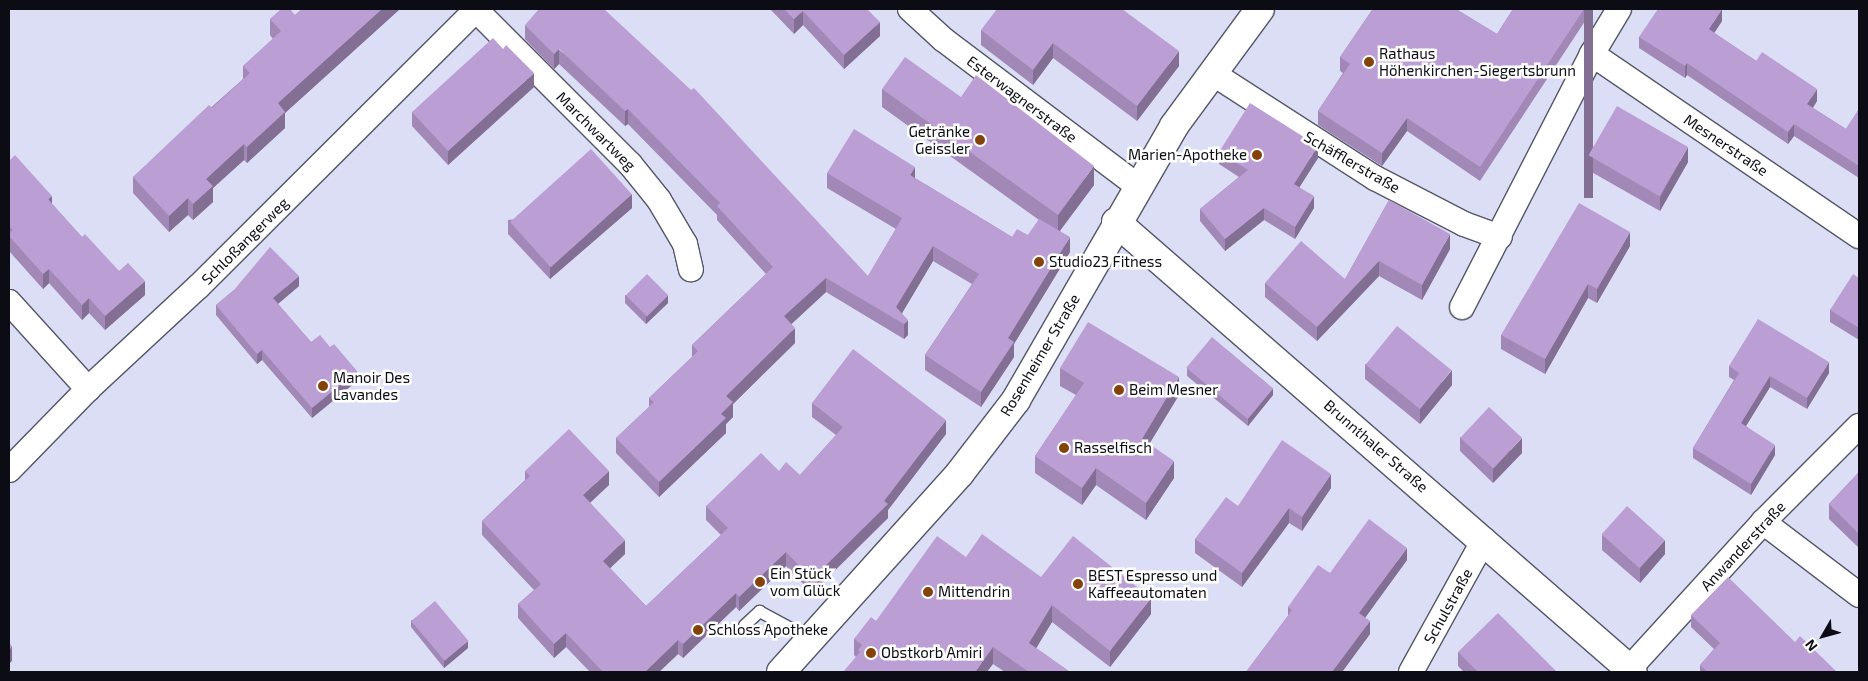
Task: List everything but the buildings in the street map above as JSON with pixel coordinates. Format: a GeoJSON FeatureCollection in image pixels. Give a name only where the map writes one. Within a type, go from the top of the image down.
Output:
{"type":"FeatureCollection","features":[{"type":"Feature","properties":{"kind":"street","name":"Esterwagnerstraße"},"geometry":{"type":"LineString","coordinates":[[910,9],[944,40],[1138,186]]}},
{"type":"Feature","properties":{"kind":"street","name":"Rosenheimer Straße"},"geometry":{"type":"LineString","coordinates":[[781,672],[813,640],[960,473],[1016,400],[1138,186],[1212,72],[1260,9]]}},
{"type":"Feature","properties":{"kind":"street"},"geometry":{"type":"LineString","coordinates":[[1462,307],[1500,237],[1592,54],[1619,9]]}},
{"type":"Feature","properties":{"kind":"street","name":"Marchwartweg"},"geometry":{"type":"LineString","coordinates":[[476,10],[630,164],[654,193],[685,244],[690,269]]}},
{"type":"Feature","properties":{"kind":"street","name":"Schloßangerweg"},"geometry":{"type":"LineString","coordinates":[[9,470],[88,389],[199,286],[476,10]]}},
{"type":"Feature","properties":{"kind":"street","name":"Mesnerstraße"},"geometry":{"type":"LineString","coordinates":[[1592,54],[1859,236]]}},
{"type":"Feature","properties":{"kind":"street","name":"Schäfflerstraße"},"geometry":{"type":"LineString","coordinates":[[1212,72],[1375,178],[1464,224],[1500,237]]}},
{"type":"Feature","properties":{"kind":"street","name":"Brunnthaler Straße"},"geometry":{"type":"LineString","coordinates":[[1116,222],[1484,540],[1631,671]]}},
{"type":"Feature","properties":{"kind":"street"},"geometry":{"type":"LineString","coordinates":[[9,302],[88,389]]}},
{"type":"Feature","properties":{"kind":"street","name":"Anwanderstraße"},"geometry":{"type":"LineString","coordinates":[[1631,671],[1763,522],[1859,426]]}},
{"type":"Feature","properties":{"kind":"street"},"geometry":{"type":"LineString","coordinates":[[1763,522],[1859,595]]}},
{"type":"Feature","properties":{"kind":"street","name":"Schulstraße"},"geometry":{"type":"LineString","coordinates":[[1411,672],[1484,540]]}},
{"type":"Feature","properties":{"kind":"lane"},"geometry":{"type":"LineString","coordinates":[[744,625],[759,611],[813,640]]}},
{"type":"Feature","properties":{"kind":"place","name":"Rathaus Höhenkirchen-Siegertsbrunn"},"geometry":{"type":"Point","coordinates":[1369,62]}},
{"type":"Feature","properties":{"kind":"place","name":"Getränke Geissler"},"geometry":{"type":"Point","coordinates":[980,140]}},
{"type":"Feature","properties":{"kind":"place","name":"Marien-Apotheke"},"geometry":{"type":"Point","coordinates":[1257,155]}},
{"type":"Feature","properties":{"kind":"place","name":"Studio23 Fitness"},"geometry":{"type":"Point","coordinates":[1039,262]}},
{"type":"Feature","properties":{"kind":"place","name":"Manoir Des Lavandes"},"geometry":{"type":"Point","coordinates":[323,386]}},
{"type":"Feature","properties":{"kind":"place","name":"Beim Mesner"},"geometry":{"type":"Point","coordinates":[1119,390]}},
{"type":"Feature","properties":{"kind":"place","name":"Rasselfisch"},"geometry":{"type":"Point","coordinates":[1064,448]}},
{"type":"Feature","properties":{"kind":"place","name":"Ein Stück vom Glück"},"geometry":{"type":"Point","coordinates":[760,582]}},
{"type":"Feature","properties":{"kind":"place","name":"BEST Espresso und Kaffeeautomaten"},"geometry":{"type":"Point","coordinates":[1078,584]}},
{"type":"Feature","properties":{"kind":"place","name":"Mittendrin"},"geometry":{"type":"Point","coordinates":[928,592]}},
{"type":"Feature","properties":{"kind":"place","name":"Schloss Apotheke"},"geometry":{"type":"Point","coordinates":[698,630]}},
{"type":"Feature","properties":{"kind":"place","name":"Obstkorb Amiri"},"geometry":{"type":"Point","coordinates":[871,653]}}]}
